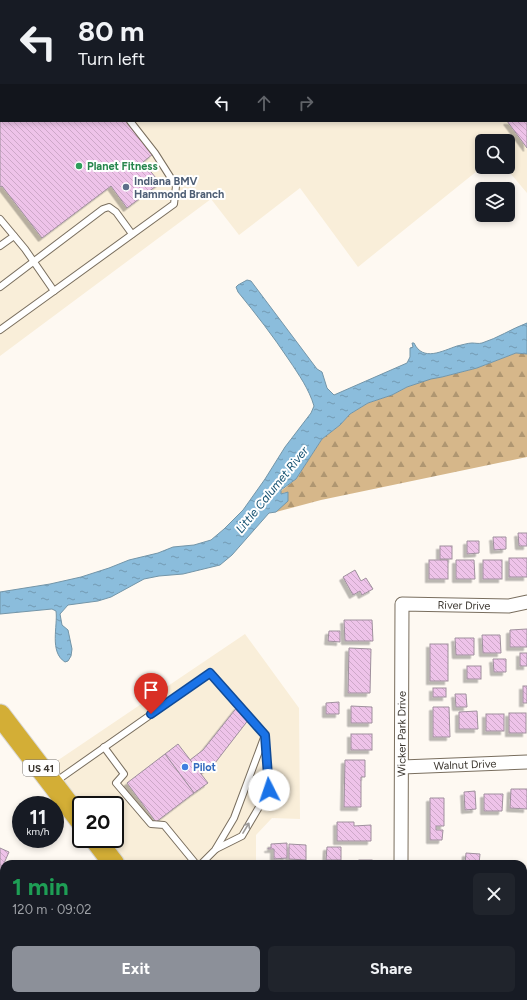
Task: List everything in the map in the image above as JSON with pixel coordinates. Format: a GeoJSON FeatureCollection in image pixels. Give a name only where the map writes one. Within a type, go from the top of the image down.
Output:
{"type":"FeatureCollection","features":[{"type":"Feature","properties":{"kind":"highway","name":"US 41"},"geometry":{"type":"LineString","coordinates":[[0,715],[72,809]]}},
{"type":"Feature","properties":{"kind":"highway"},"geometry":{"type":"LineString","coordinates":[[102,848],[111,860]]}},
{"type":"Feature","properties":{"kind":"street","name":"River Drive"},"geometry":{"type":"LineString","coordinates":[[402,604],[508,606],[527,602]]}},
{"type":"Feature","properties":{"kind":"street","name":"Wicker Park Drive"},"geometry":{"type":"LineString","coordinates":[[401,860],[402,604]]}},
{"type":"Feature","properties":{"kind":"street","name":"Walnut Drive"},"geometry":{"type":"LineString","coordinates":[[402,767],[527,762]]}},
{"type":"Feature","properties":{"kind":"lane"},"geometry":{"type":"LineString","coordinates":[[0,330],[174,204],[176,186],[131,122]]}},
{"type":"Feature","properties":{"kind":"lane"},"geometry":{"type":"LineString","coordinates":[[0,287],[103,209],[109,207],[116,212],[132,234]]}},
{"type":"Feature","properties":{"kind":"lane"},"geometry":{"type":"LineString","coordinates":[[0,219],[33,261],[54,291]]}},
{"type":"Feature","properties":{"kind":"lane"},"geometry":{"type":"LineString","coordinates":[[0,246],[14,236]]}},
{"type":"Feature","properties":{"kind":"lane"},"geometry":{"type":"LineString","coordinates":[[53,784],[210,673],[265,735],[269,790],[242,836],[215,850]]}},
{"type":"Feature","properties":{"kind":"lane"},"geometry":{"type":"LineString","coordinates":[[205,860],[215,850],[234,818],[265,735]]}},
{"type":"Feature","properties":{"kind":"lane"},"geometry":{"type":"LineString","coordinates":[[104,747],[124,774],[116,783],[151,824],[164,825],[193,860]]}},
{"type":"Feature","properties":{"kind":"shaded area"},"geometry":{"type":"Polygon","coordinates":[[[0,122],[527,122],[527,193],[511,174],[515,174],[515,134],[475,134],[475,173],[358,267],[300,188],[239,235],[211,199],[0,356],[0,122]]]}},
{"type":"Feature","properties":{"kind":"shaded area"},"geometry":{"type":"Polygon","coordinates":[[[245,634],[299,708],[300,819],[272,818],[256,835],[256,860],[116,860],[107,848],[124,848],[124,796],[72,796],[45,769],[245,634]]]}},
{"type":"Feature","properties":{"kind":"green space"},"geometry":{"type":"Polygon","coordinates":[[[516,353],[527,354],[527,457],[321,500],[276,512],[288,500],[287,492],[280,494],[281,491],[296,479],[322,439],[340,425],[350,414],[368,403],[392,395],[407,387],[431,378],[442,377],[477,368],[516,353]]]}},
{"type":"Feature","properties":{"kind":"water","name":"Little Calumet River"},"geometry":{"type":"Polygon","coordinates":[[[247,280],[251,281],[317,369],[322,372],[327,388],[334,395],[407,363],[410,357],[410,348],[413,347],[412,343],[414,343],[422,352],[433,354],[457,346],[482,343],[494,339],[527,323],[527,354],[516,353],[477,368],[431,379],[407,387],[392,395],[368,403],[350,414],[340,425],[322,439],[296,479],[281,490],[281,494],[288,492],[288,501],[276,512],[269,513],[232,555],[220,565],[183,574],[144,579],[111,597],[98,601],[68,605],[60,614],[62,625],[68,630],[72,649],[71,656],[68,661],[65,662],[60,658],[57,652],[55,638],[56,611],[52,609],[0,614],[0,592],[50,584],[81,577],[129,560],[158,553],[173,547],[194,545],[211,540],[243,510],[285,447],[311,413],[314,406],[303,382],[277,342],[238,292],[236,287],[247,280]]]}},
{"type":"Feature","properties":{"kind":"building"},"geometry":{"type":"Polygon","coordinates":[[[0,122],[129,122],[153,154],[143,162],[160,183],[127,208],[111,186],[42,238],[2,186],[0,187],[0,122]]]}},
{"type":"Feature","properties":{"kind":"building"},"geometry":{"type":"Polygon","coordinates":[[[508,122],[527,122],[527,148],[508,122]]]}},
{"type":"Feature","properties":{"kind":"building"},"geometry":{"type":"Polygon","coordinates":[[[518,533],[527,533],[527,546],[519,546],[518,533]]]}},
{"type":"Feature","properties":{"kind":"building"},"geometry":{"type":"Polygon","coordinates":[[[493,537],[506,537],[506,549],[494,550],[493,537]]]}},
{"type":"Feature","properties":{"kind":"building"},"geometry":{"type":"Polygon","coordinates":[[[467,541],[479,541],[479,553],[467,554],[467,541]]]}},
{"type":"Feature","properties":{"kind":"building"},"geometry":{"type":"Polygon","coordinates":[[[440,546],[452,546],[452,559],[440,559],[440,546]]]}},
{"type":"Feature","properties":{"kind":"building"},"geometry":{"type":"Polygon","coordinates":[[[509,558],[527,558],[527,577],[509,577],[509,558]]]}},
{"type":"Feature","properties":{"kind":"building"},"geometry":{"type":"Polygon","coordinates":[[[429,560],[448,560],[448,579],[429,579],[429,560]]]}},
{"type":"Feature","properties":{"kind":"building"},"geometry":{"type":"Polygon","coordinates":[[[456,560],[474,560],[475,579],[456,579],[456,560]]]}},
{"type":"Feature","properties":{"kind":"building"},"geometry":{"type":"Polygon","coordinates":[[[483,560],[502,560],[502,579],[483,579],[483,560]]]}},
{"type":"Feature","properties":{"kind":"building"},"geometry":{"type":"Polygon","coordinates":[[[355,570],[361,581],[366,578],[373,589],[362,595],[360,591],[353,595],[343,577],[355,570]]]}},
{"type":"Feature","properties":{"kind":"building"},"geometry":{"type":"Polygon","coordinates":[[[344,620],[372,620],[373,641],[345,641],[344,620]]]}},
{"type":"Feature","properties":{"kind":"building"},"geometry":{"type":"Polygon","coordinates":[[[527,629],[527,647],[510,647],[510,630],[527,629]]]}},
{"type":"Feature","properties":{"kind":"building"},"geometry":{"type":"Polygon","coordinates":[[[329,631],[340,631],[340,642],[328,641],[329,631]]]}},
{"type":"Feature","properties":{"kind":"building"},"geometry":{"type":"Polygon","coordinates":[[[482,635],[500,635],[501,653],[483,653],[482,635]]]}},
{"type":"Feature","properties":{"kind":"building"},"geometry":{"type":"Polygon","coordinates":[[[455,638],[474,638],[474,655],[456,655],[455,638]]]}},
{"type":"Feature","properties":{"kind":"building"},"geometry":{"type":"Polygon","coordinates":[[[430,644],[448,644],[448,681],[430,681],[430,644]]]}},
{"type":"Feature","properties":{"kind":"building"},"geometry":{"type":"Polygon","coordinates":[[[349,648],[371,649],[370,693],[348,693],[349,648]]]}},
{"type":"Feature","properties":{"kind":"building"},"geometry":{"type":"Polygon","coordinates":[[[520,653],[527,653],[527,666],[520,666],[520,653]]]}},
{"type":"Feature","properties":{"kind":"building"},"geometry":{"type":"Polygon","coordinates":[[[493,659],[506,659],[506,672],[494,672],[493,659]]]}},
{"type":"Feature","properties":{"kind":"building"},"geometry":{"type":"Polygon","coordinates":[[[467,666],[481,666],[481,679],[467,679],[467,666]]]}},
{"type":"Feature","properties":{"kind":"building"},"geometry":{"type":"Polygon","coordinates":[[[523,686],[527,686],[527,703],[523,703],[523,686]]]}},
{"type":"Feature","properties":{"kind":"building"},"geometry":{"type":"Polygon","coordinates":[[[433,688],[446,688],[446,697],[433,697],[433,688]]]}},
{"type":"Feature","properties":{"kind":"building"},"geometry":{"type":"Polygon","coordinates":[[[455,694],[466,694],[467,707],[456,707],[455,694]]]}},
{"type":"Feature","properties":{"kind":"building"},"geometry":{"type":"Polygon","coordinates":[[[339,702],[339,714],[326,714],[326,703],[339,702]]]}},
{"type":"Feature","properties":{"kind":"building"},"geometry":{"type":"Polygon","coordinates":[[[238,706],[249,719],[215,763],[201,774],[190,760],[203,750],[238,706]]]}},
{"type":"Feature","properties":{"kind":"building"},"geometry":{"type":"Polygon","coordinates":[[[351,706],[372,707],[372,723],[351,723],[351,706]]]}},
{"type":"Feature","properties":{"kind":"building"},"geometry":{"type":"Polygon","coordinates":[[[433,707],[449,707],[450,737],[433,737],[433,707]]]}},
{"type":"Feature","properties":{"kind":"building"},"geometry":{"type":"Polygon","coordinates":[[[477,711],[478,729],[459,729],[459,712],[477,711]]]}},
{"type":"Feature","properties":{"kind":"building"},"geometry":{"type":"Polygon","coordinates":[[[509,713],[526,713],[526,733],[509,733],[509,713]]]}},
{"type":"Feature","properties":{"kind":"building"},"geometry":{"type":"Polygon","coordinates":[[[486,714],[504,714],[504,731],[486,731],[486,714]]]}},
{"type":"Feature","properties":{"kind":"building"},"geometry":{"type":"Polygon","coordinates":[[[351,734],[372,734],[372,750],[351,750],[351,734]]]}},
{"type":"Feature","properties":{"kind":"building","name":"Pilot"},"geometry":{"type":"Polygon","coordinates":[[[178,744],[208,783],[194,793],[165,754],[178,744]]]}},
{"type":"Feature","properties":{"kind":"building","name":"Pilot"},"geometry":{"type":"Polygon","coordinates":[[[165,754],[194,793],[156,822],[127,783],[165,754]]]}},
{"type":"Feature","properties":{"kind":"building"},"geometry":{"type":"Polygon","coordinates":[[[345,760],[365,760],[365,777],[361,777],[361,807],[344,807],[345,760]]]}},
{"type":"Feature","properties":{"kind":"building"},"geometry":{"type":"Polygon","coordinates":[[[511,789],[527,789],[527,809],[510,808],[511,789]]]}},
{"type":"Feature","properties":{"kind":"building"},"geometry":{"type":"Polygon","coordinates":[[[475,791],[476,809],[465,810],[464,792],[475,791]]]}},
{"type":"Feature","properties":{"kind":"building"},"geometry":{"type":"Polygon","coordinates":[[[484,794],[503,794],[502,811],[484,811],[484,794]]]}},
{"type":"Feature","properties":{"kind":"building"},"geometry":{"type":"Polygon","coordinates":[[[430,798],[444,798],[444,826],[436,826],[436,830],[443,830],[442,840],[430,840],[430,798]]]}},
{"type":"Feature","properties":{"kind":"building"},"geometry":{"type":"Polygon","coordinates":[[[337,822],[354,822],[354,826],[371,825],[371,841],[337,841],[337,822]]]}},
{"type":"Feature","properties":{"kind":"building"},"geometry":{"type":"Polygon","coordinates":[[[287,843],[287,858],[274,859],[274,849],[268,849],[271,848],[271,844],[287,843]]]}},
{"type":"Feature","properties":{"kind":"building"},"geometry":{"type":"Polygon","coordinates":[[[289,844],[306,845],[306,860],[289,859],[289,844]]]}},
{"type":"Feature","properties":{"kind":"building"},"geometry":{"type":"Polygon","coordinates":[[[327,847],[341,847],[341,860],[326,860],[327,847]]]}},
{"type":"Feature","properties":{"kind":"building"},"geometry":{"type":"Polygon","coordinates":[[[0,848],[9,852],[5,860],[0,860],[0,848]]]}},
{"type":"Feature","properties":{"kind":"building"},"geometry":{"type":"Polygon","coordinates":[[[466,853],[480,854],[479,860],[465,860],[466,853]]]}},
{"type":"Feature","properties":{"kind":"place","name":"Planet Fitness"},"geometry":{"type":"Point","coordinates":[79,166]}},
{"type":"Feature","properties":{"kind":"place","name":"Indiana BMV Hammond Branch"},"geometry":{"type":"Point","coordinates":[126,187]}},
{"type":"Feature","properties":{"kind":"place","name":"Pilot"},"geometry":{"type":"Point","coordinates":[185,767]}},
{"type":"Feature","properties":{"kind":"route"},"geometry":{"type":"LineString","coordinates":[[151,714],[210,673],[265,735],[269,790]]}}]}
